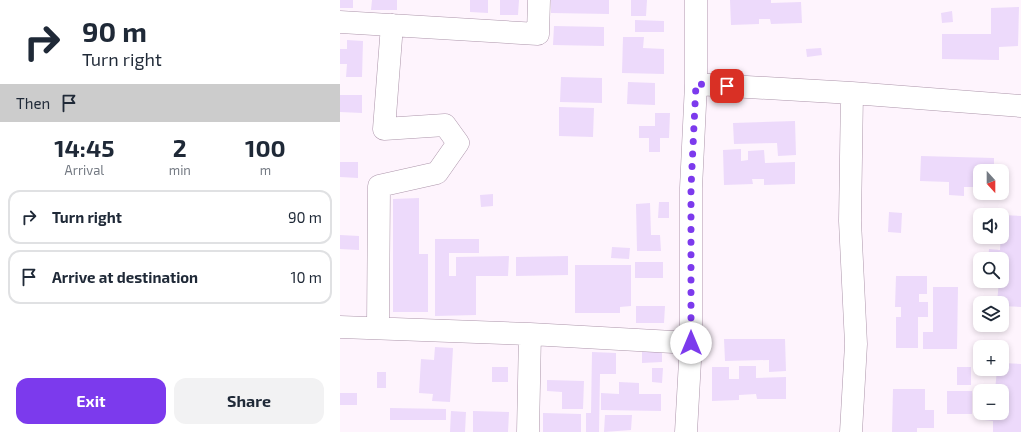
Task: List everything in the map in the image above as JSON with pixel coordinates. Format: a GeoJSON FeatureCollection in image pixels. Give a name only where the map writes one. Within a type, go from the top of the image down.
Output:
{"type":"FeatureCollection","features":[{"type":"Feature","properties":{"kind":"street"},"geometry":{"type":"LineString","coordinates":[[340,22],[538,34],[538,0]]}},
{"type":"Feature","properties":{"kind":"street"},"geometry":{"type":"LineString","coordinates":[[686,432],[691,343],[691,188],[696,84],[696,0]]}},
{"type":"Feature","properties":{"kind":"street"},"geometry":{"type":"LineString","coordinates":[[378,328],[379,186],[437,173],[458,143],[445,125],[384,129],[392,25]]}},
{"type":"Feature","properties":{"kind":"street"},"geometry":{"type":"LineString","coordinates":[[696,84],[852,93],[1021,106]]}},
{"type":"Feature","properties":{"kind":"street"},"geometry":{"type":"LineString","coordinates":[[851,432],[856,344],[850,221],[852,93]]}},
{"type":"Feature","properties":{"kind":"street"},"geometry":{"type":"LineString","coordinates":[[340,327],[530,334],[691,343]]}},
{"type":"Feature","properties":{"kind":"street"},"geometry":{"type":"LineString","coordinates":[[528,432],[530,334]]}},
{"type":"Feature","properties":{"kind":"building"},"geometry":{"type":"Polygon","coordinates":[[[340,0],[353,0],[353,8],[340,8],[340,0]]]}},
{"type":"Feature","properties":{"kind":"building"},"geometry":{"type":"Polygon","coordinates":[[[372,0],[397,0],[397,10],[371,10],[372,0]]]}},
{"type":"Feature","properties":{"kind":"building"},"geometry":{"type":"Polygon","coordinates":[[[470,0],[488,0],[488,13],[470,12],[470,0]]]}},
{"type":"Feature","properties":{"kind":"building"},"geometry":{"type":"Polygon","coordinates":[[[500,0],[519,0],[518,15],[500,15],[500,0]]]}},
{"type":"Feature","properties":{"kind":"building"},"geometry":{"type":"Polygon","coordinates":[[[551,0],[609,0],[609,14],[551,13],[551,0]]]}},
{"type":"Feature","properties":{"kind":"building"},"geometry":{"type":"Polygon","coordinates":[[[631,0],[647,0],[646,16],[631,16],[631,0]]]}},
{"type":"Feature","properties":{"kind":"building"},"geometry":{"type":"Polygon","coordinates":[[[730,0],[771,0],[771,3],[801,2],[802,23],[771,24],[770,19],[759,19],[759,24],[731,25],[730,0]]]}},
{"type":"Feature","properties":{"kind":"building"},"geometry":{"type":"Polygon","coordinates":[[[1019,7],[1018,46],[999,47],[999,60],[942,59],[942,34],[991,34],[991,8],[1019,7]]]}},
{"type":"Feature","properties":{"kind":"building"},"geometry":{"type":"Polygon","coordinates":[[[952,11],[953,22],[942,23],[941,13],[952,11]]]}},
{"type":"Feature","properties":{"kind":"building"},"geometry":{"type":"Polygon","coordinates":[[[635,20],[664,21],[664,32],[635,32],[635,20]]]}},
{"type":"Feature","properties":{"kind":"building"},"geometry":{"type":"Polygon","coordinates":[[[554,26],[604,27],[604,46],[553,45],[554,26]]]}},
{"type":"Feature","properties":{"kind":"building"},"geometry":{"type":"Polygon","coordinates":[[[623,37],[644,37],[643,48],[664,49],[664,74],[622,73],[623,37]]]}},
{"type":"Feature","properties":{"kind":"building"},"geometry":{"type":"Polygon","coordinates":[[[347,40],[363,41],[362,77],[346,77],[347,64],[340,64],[340,49],[347,49],[347,40]]]}},
{"type":"Feature","properties":{"kind":"building"},"geometry":{"type":"Polygon","coordinates":[[[821,48],[822,55],[807,57],[806,49],[821,48]]]}},
{"type":"Feature","properties":{"kind":"building"},"geometry":{"type":"Polygon","coordinates":[[[561,77],[602,78],[602,103],[560,102],[561,77]]]}},
{"type":"Feature","properties":{"kind":"building"},"geometry":{"type":"Polygon","coordinates":[[[628,82],[655,83],[655,105],[627,104],[628,82]]]}},
{"type":"Feature","properties":{"kind":"building"},"geometry":{"type":"Polygon","coordinates":[[[340,95],[362,95],[362,113],[340,112],[340,95]]]}},
{"type":"Feature","properties":{"kind":"building"},"geometry":{"type":"Polygon","coordinates":[[[559,107],[594,108],[593,137],[559,136],[559,107]]]}},
{"type":"Feature","properties":{"kind":"building"},"geometry":{"type":"Polygon","coordinates":[[[655,113],[670,113],[669,138],[660,138],[660,152],[649,152],[649,138],[639,138],[639,126],[655,126],[655,113]]]}},
{"type":"Feature","properties":{"kind":"building"},"geometry":{"type":"Polygon","coordinates":[[[795,121],[796,155],[778,156],[777,143],[734,144],[733,123],[795,121]]]}},
{"type":"Feature","properties":{"kind":"building"},"geometry":{"type":"Polygon","coordinates":[[[741,149],[741,161],[748,160],[748,151],[764,150],[765,163],[795,162],[795,184],[764,185],[764,179],[752,179],[753,184],[724,185],[723,150],[741,149]]]}},
{"type":"Feature","properties":{"kind":"building"},"geometry":{"type":"Polygon","coordinates":[[[921,156],[994,158],[994,164],[973,164],[973,187],[964,187],[964,196],[949,195],[949,182],[920,181],[921,156]]]}},
{"type":"Feature","properties":{"kind":"building"},"geometry":{"type":"Polygon","coordinates":[[[340,162],[358,162],[358,178],[340,177],[340,162]]]}},
{"type":"Feature","properties":{"kind":"building"},"geometry":{"type":"Polygon","coordinates":[[[493,194],[493,206],[481,207],[480,195],[493,194]]]}},
{"type":"Feature","properties":{"kind":"building"},"geometry":{"type":"Polygon","coordinates":[[[419,198],[419,254],[428,254],[428,312],[393,312],[393,199],[419,198]]]}},
{"type":"Feature","properties":{"kind":"building"},"geometry":{"type":"Polygon","coordinates":[[[659,202],[669,202],[669,218],[658,218],[659,202]]]}},
{"type":"Feature","properties":{"kind":"building"},"geometry":{"type":"Polygon","coordinates":[[[650,203],[651,235],[660,235],[661,251],[637,251],[636,204],[650,203]]]}},
{"type":"Feature","properties":{"kind":"building"},"geometry":{"type":"Polygon","coordinates":[[[889,212],[902,213],[901,233],[888,232],[889,212]]]}},
{"type":"Feature","properties":{"kind":"building"},"geometry":{"type":"Polygon","coordinates":[[[1009,215],[1021,216],[1021,307],[1009,306],[1009,296],[998,296],[998,288],[1009,288],[1009,252],[989,252],[989,249],[1000,250],[1000,244],[1009,244],[1009,215]]]}},
{"type":"Feature","properties":{"kind":"building"},"geometry":{"type":"Polygon","coordinates":[[[340,235],[359,236],[359,250],[340,249],[340,235]]]}},
{"type":"Feature","properties":{"kind":"building"},"geometry":{"type":"Polygon","coordinates":[[[435,239],[479,239],[479,253],[449,253],[449,276],[456,276],[456,257],[509,256],[508,276],[476,276],[476,315],[435,316],[435,239]]]}},
{"type":"Feature","properties":{"kind":"building"},"geometry":{"type":"Polygon","coordinates":[[[612,247],[630,248],[629,259],[611,258],[612,247]]]}},
{"type":"Feature","properties":{"kind":"building"},"geometry":{"type":"Polygon","coordinates":[[[568,256],[568,275],[516,276],[516,257],[568,256]]]}},
{"type":"Feature","properties":{"kind":"building"},"geometry":{"type":"Polygon","coordinates":[[[635,262],[663,262],[663,278],[635,278],[635,262]]]}},
{"type":"Feature","properties":{"kind":"building"},"geometry":{"type":"Polygon","coordinates":[[[575,265],[631,265],[631,306],[620,307],[620,313],[575,313],[575,265]]]}},
{"type":"Feature","properties":{"kind":"building"},"geometry":{"type":"Polygon","coordinates":[[[896,276],[927,276],[927,294],[919,294],[919,302],[928,302],[928,317],[918,317],[918,348],[896,348],[896,317],[901,317],[901,307],[895,307],[896,276]]]}},
{"type":"Feature","properties":{"kind":"building"},"geometry":{"type":"Polygon","coordinates":[[[933,287],[958,287],[957,349],[923,349],[923,332],[933,332],[933,287]]]}},
{"type":"Feature","properties":{"kind":"building"},"geometry":{"type":"Polygon","coordinates":[[[636,306],[665,306],[664,323],[636,323],[636,306]]]}},
{"type":"Feature","properties":{"kind":"building"},"geometry":{"type":"Polygon","coordinates":[[[724,339],[785,339],[786,371],[769,372],[769,360],[725,361],[724,339]]]}},
{"type":"Feature","properties":{"kind":"building"},"geometry":{"type":"Polygon","coordinates":[[[435,347],[453,348],[450,402],[432,401],[433,394],[419,393],[421,359],[434,360],[435,347]]]}},
{"type":"Feature","properties":{"kind":"building"},"geometry":{"type":"Polygon","coordinates":[[[642,351],[662,351],[662,362],[642,363],[642,351]]]}},
{"type":"Feature","properties":{"kind":"building"},"geometry":{"type":"Polygon","coordinates":[[[592,352],[616,353],[616,374],[600,374],[599,432],[586,432],[586,413],[591,413],[592,352]]]}},
{"type":"Feature","properties":{"kind":"building"},"geometry":{"type":"Polygon","coordinates":[[[1009,363],[1021,364],[1021,432],[993,432],[993,421],[984,420],[1009,420],[1009,384],[996,384],[996,376],[1009,376],[1009,363]]]}},
{"type":"Feature","properties":{"kind":"building"},"geometry":{"type":"Polygon","coordinates":[[[739,366],[756,366],[756,378],[786,377],[786,399],[757,399],[756,394],[739,395],[739,400],[712,401],[712,367],[729,367],[729,379],[739,379],[739,366]]]}},
{"type":"Feature","properties":{"kind":"building"},"geometry":{"type":"Polygon","coordinates":[[[492,367],[508,367],[508,382],[492,382],[492,367]]]}},
{"type":"Feature","properties":{"kind":"building"},"geometry":{"type":"Polygon","coordinates":[[[957,367],[971,367],[971,385],[957,385],[957,367]]]}},
{"type":"Feature","properties":{"kind":"building"},"geometry":{"type":"Polygon","coordinates":[[[652,368],[663,368],[662,383],[652,382],[652,368]]]}},
{"type":"Feature","properties":{"kind":"building"},"geometry":{"type":"Polygon","coordinates":[[[377,372],[386,372],[386,388],[377,388],[377,372]]]}},
{"type":"Feature","properties":{"kind":"building"},"geometry":{"type":"Polygon","coordinates":[[[547,380],[584,381],[583,409],[562,409],[562,392],[547,391],[547,380]]]}},
{"type":"Feature","properties":{"kind":"building"},"geometry":{"type":"Polygon","coordinates":[[[619,382],[639,383],[639,394],[661,394],[661,411],[601,410],[601,393],[619,394],[619,382]]]}},
{"type":"Feature","properties":{"kind":"building"},"geometry":{"type":"Polygon","coordinates":[[[893,389],[925,389],[925,410],[934,410],[934,428],[917,428],[917,432],[892,432],[893,389]]]}},
{"type":"Feature","properties":{"kind":"building"},"geometry":{"type":"Polygon","coordinates":[[[947,391],[972,391],[972,414],[947,414],[947,391]]]}},
{"type":"Feature","properties":{"kind":"building"},"geometry":{"type":"Polygon","coordinates":[[[340,393],[357,393],[357,405],[340,405],[340,393]]]}},
{"type":"Feature","properties":{"kind":"building"},"geometry":{"type":"Polygon","coordinates":[[[390,408],[446,409],[446,420],[390,420],[390,408]]]}},
{"type":"Feature","properties":{"kind":"building"},"geometry":{"type":"Polygon","coordinates":[[[451,411],[466,412],[465,432],[450,432],[451,411]]]}},
{"type":"Feature","properties":{"kind":"building"},"geometry":{"type":"Polygon","coordinates":[[[473,411],[509,412],[508,432],[473,432],[473,411]]]}},
{"type":"Feature","properties":{"kind":"building"},"geometry":{"type":"Polygon","coordinates":[[[543,413],[581,414],[581,432],[543,432],[543,413]]]}},
{"type":"Feature","properties":{"kind":"building"},"geometry":{"type":"Polygon","coordinates":[[[605,415],[632,415],[631,430],[604,432],[605,415]]]}},
{"type":"Feature","properties":{"kind":"route"},"geometry":{"type":"LineString","coordinates":[[691,343],[691,188],[696,84],[727,86]]}}]}
